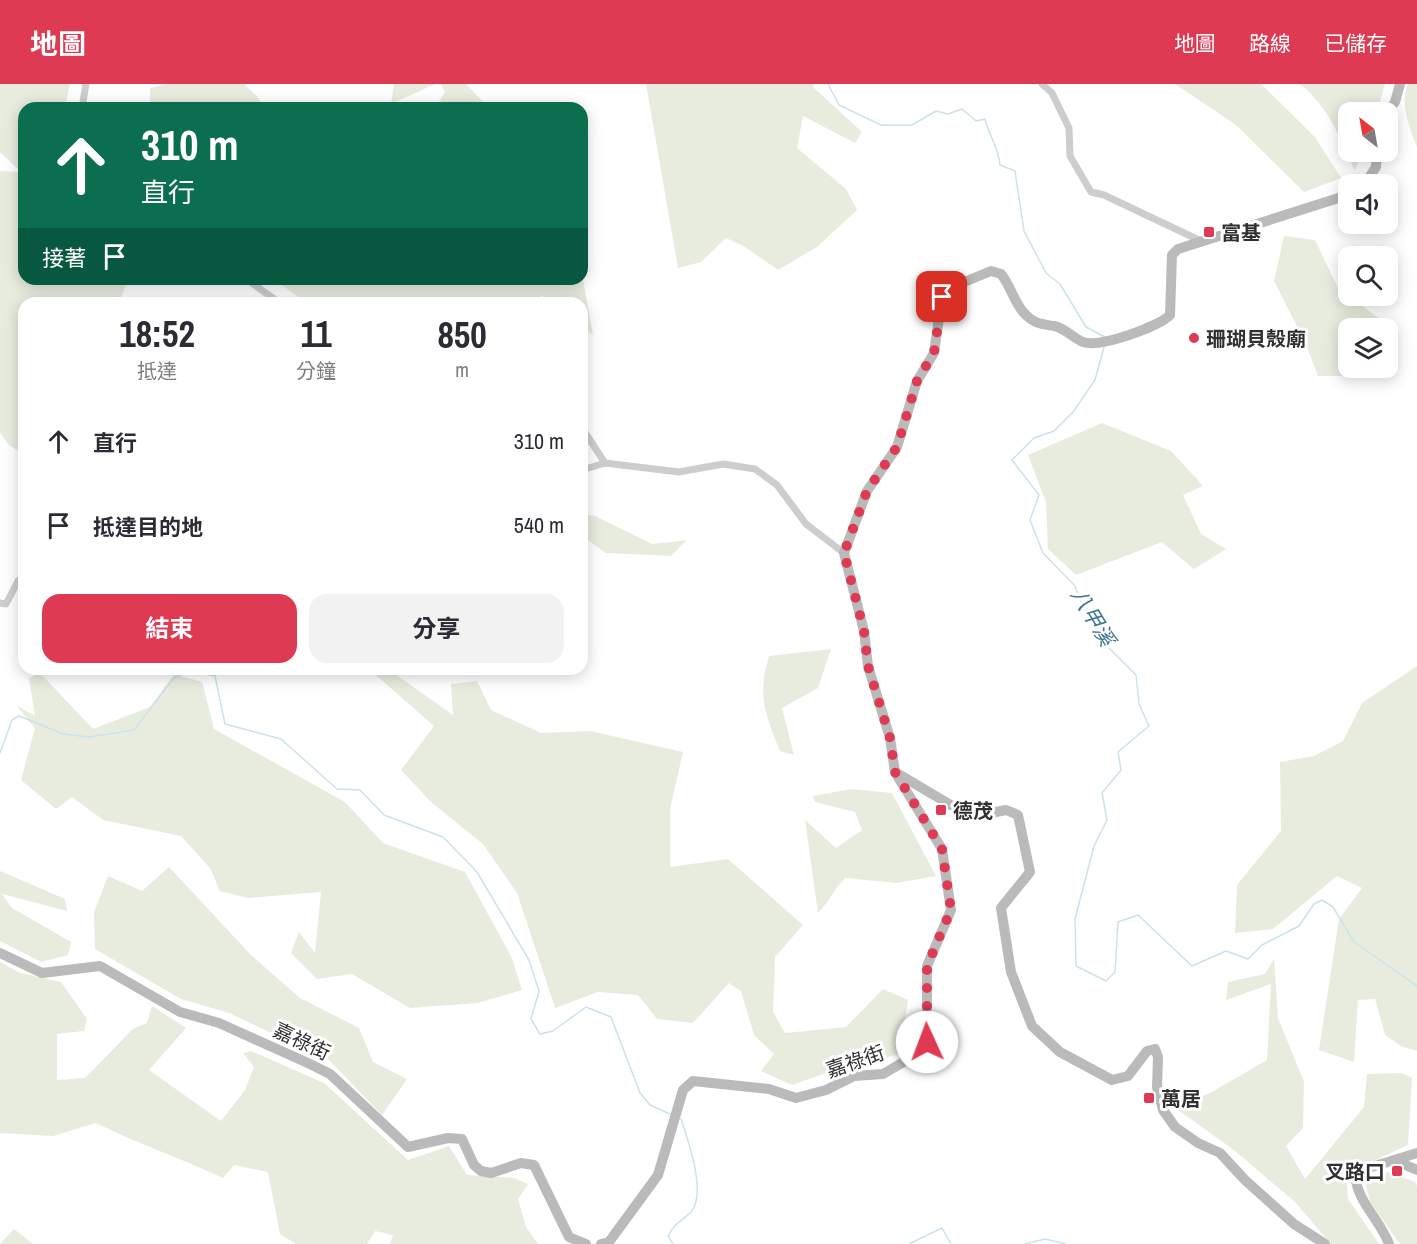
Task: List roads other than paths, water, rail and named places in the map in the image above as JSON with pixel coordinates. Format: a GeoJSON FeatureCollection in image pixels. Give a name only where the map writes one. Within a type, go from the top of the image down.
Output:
{"type":"FeatureCollection","features":[{"type":"Feature","properties":{"kind":"street"},"geometry":{"type":"LineString","coordinates":[[83,102],[86,84]]}},
{"type":"Feature","properties":{"kind":"street"},"geometry":{"type":"LineString","coordinates":[[1042,84],[1052,93],[1069,128],[1070,156],[1091,192],[1104,195],[1201,241]]}},
{"type":"Feature","properties":{"kind":"street"},"geometry":{"type":"LineString","coordinates":[[1395,102],[1400,84]]}},
{"type":"Feature","properties":{"kind":"street"},"geometry":{"type":"LineString","coordinates":[[1325,1244],[1294,1224],[1245,1180],[1220,1153],[1198,1143],[1175,1127],[1163,1110],[1156,1087],[1158,1057],[1155,1049],[1147,1051],[1128,1076],[1112,1080],[1060,1052],[1032,1026],[1011,972],[1001,908],[1030,872],[1018,815],[1006,810],[971,817],[895,772],[890,738],[868,666],[864,631],[844,553],[867,491],[897,447],[917,381],[934,353],[942,297],[950,291],[976,276],[991,271],[1000,274],[1023,312],[1033,321],[1044,326],[1055,326],[1083,342],[1110,341],[1161,324],[1170,315],[1172,255],[1178,249],[1338,199]]}},
{"type":"Feature","properties":{"kind":"street"},"geometry":{"type":"LineString","coordinates":[[254,285],[272,297]]}},
{"type":"Feature","properties":{"kind":"street"},"geometry":{"type":"LineString","coordinates":[[588,437],[605,463]]}},
{"type":"Feature","properties":{"kind":"street"},"geometry":{"type":"LineString","coordinates":[[588,469],[605,463],[680,471],[723,464],[755,469],[777,484],[806,524],[844,553]]}},
{"type":"Feature","properties":{"kind":"street"},"geometry":{"type":"LineString","coordinates":[[0,603],[6,604],[18,581]]}},
{"type":"Feature","properties":{"kind":"street","name":"嘉祿街"},"geometry":{"type":"LineString","coordinates":[[601,1244],[609,1242],[658,1175],[683,1089],[693,1081],[769,1089],[796,1098],[826,1090],[854,1076],[883,1074],[907,1060],[927,1042],[927,966],[951,910],[942,849],[895,772]]}},
{"type":"Feature","properties":{"kind":"street","name":"嘉祿街"},"geometry":{"type":"LineString","coordinates":[[0,953],[42,973],[99,966],[180,1012],[219,1023],[310,1064],[330,1074],[408,1147],[448,1138],[462,1139],[474,1165],[481,1171],[491,1173],[521,1163],[534,1165],[569,1237],[586,1244]]}},
{"type":"Feature","properties":{"kind":"street"},"geometry":{"type":"LineString","coordinates":[[1389,1244],[1384,1231],[1357,1190],[1356,1181],[1365,1169],[1417,1153]]}},
{"type":"Feature","properties":{"kind":"street"},"geometry":{"type":"LineString","coordinates":[[1395,1161],[1417,1170]]}},
{"type":"Feature","properties":{"kind":"waterway","name":"八甲溪"},"geometry":{"type":"LineString","coordinates":[[828,84],[839,105],[881,125],[912,125],[936,111],[948,114],[962,109],[976,121],[985,119],[998,153],[1000,165],[1015,171],[1024,231],[1046,273],[1060,284],[1086,327],[1105,337]]}},
{"type":"Feature","properties":{"kind":"waterway","name":"八甲溪"},"geometry":{"type":"LineString","coordinates":[[1104,347],[1095,380],[1073,412],[1054,431],[1034,438],[1012,460],[1039,495],[1030,520],[1043,553],[1075,586],[1084,609],[1105,644],[1136,675],[1139,704],[1149,726],[1118,752],[1121,770],[1102,793],[1107,820],[1094,846],[1075,919],[1076,966],[1106,981],[1115,972],[1118,922],[1138,915],[1192,966],[1226,951],[1248,959],[1262,945],[1299,926],[1314,904],[1322,900],[1333,907],[1354,942],[1417,986]]}},
{"type":"Feature","properties":{"kind":"waterway"},"geometry":{"type":"LineString","coordinates":[[0,753],[12,720],[19,716],[63,734],[89,737],[134,730],[173,679],[180,675]]}},
{"type":"Feature","properties":{"kind":"waterway"},"geometry":{"type":"LineString","coordinates":[[210,675],[215,676],[225,724],[281,739],[337,789],[360,790],[384,815],[443,837],[477,872],[529,960],[539,991],[531,1019],[540,1034],[553,1031],[586,1007],[611,1017],[640,1093],[650,1105],[670,1114]]}},
{"type":"Feature","properties":{"kind":"waterway"},"geometry":{"type":"LineString","coordinates":[[673,1244],[668,1236],[676,1224],[691,1212],[697,1192],[695,1166],[681,1119]]}},
{"type":"Feature","properties":{"kind":"waterway"},"geometry":{"type":"LineString","coordinates":[[909,1244],[942,1228],[951,1244]]}},
{"type":"Feature","properties":{"kind":"waterway"},"geometry":{"type":"LineString","coordinates":[[1025,1244],[1045,1239],[1066,1244]]}},
{"type":"Feature","properties":{"kind":"place","name":"富基"},"geometry":{"type":"Point","coordinates":[1209,232]}},
{"type":"Feature","properties":{"kind":"place","name":"珊瑚貝殼廟"},"geometry":{"type":"Point","coordinates":[1194,338]}},
{"type":"Feature","properties":{"kind":"place","name":"德茂"},"geometry":{"type":"Point","coordinates":[941,810]}},
{"type":"Feature","properties":{"kind":"place","name":"萬居"},"geometry":{"type":"Point","coordinates":[1149,1098]}},
{"type":"Feature","properties":{"kind":"place","name":"叉路口"},"geometry":{"type":"Point","coordinates":[1397,1171]}}]}
